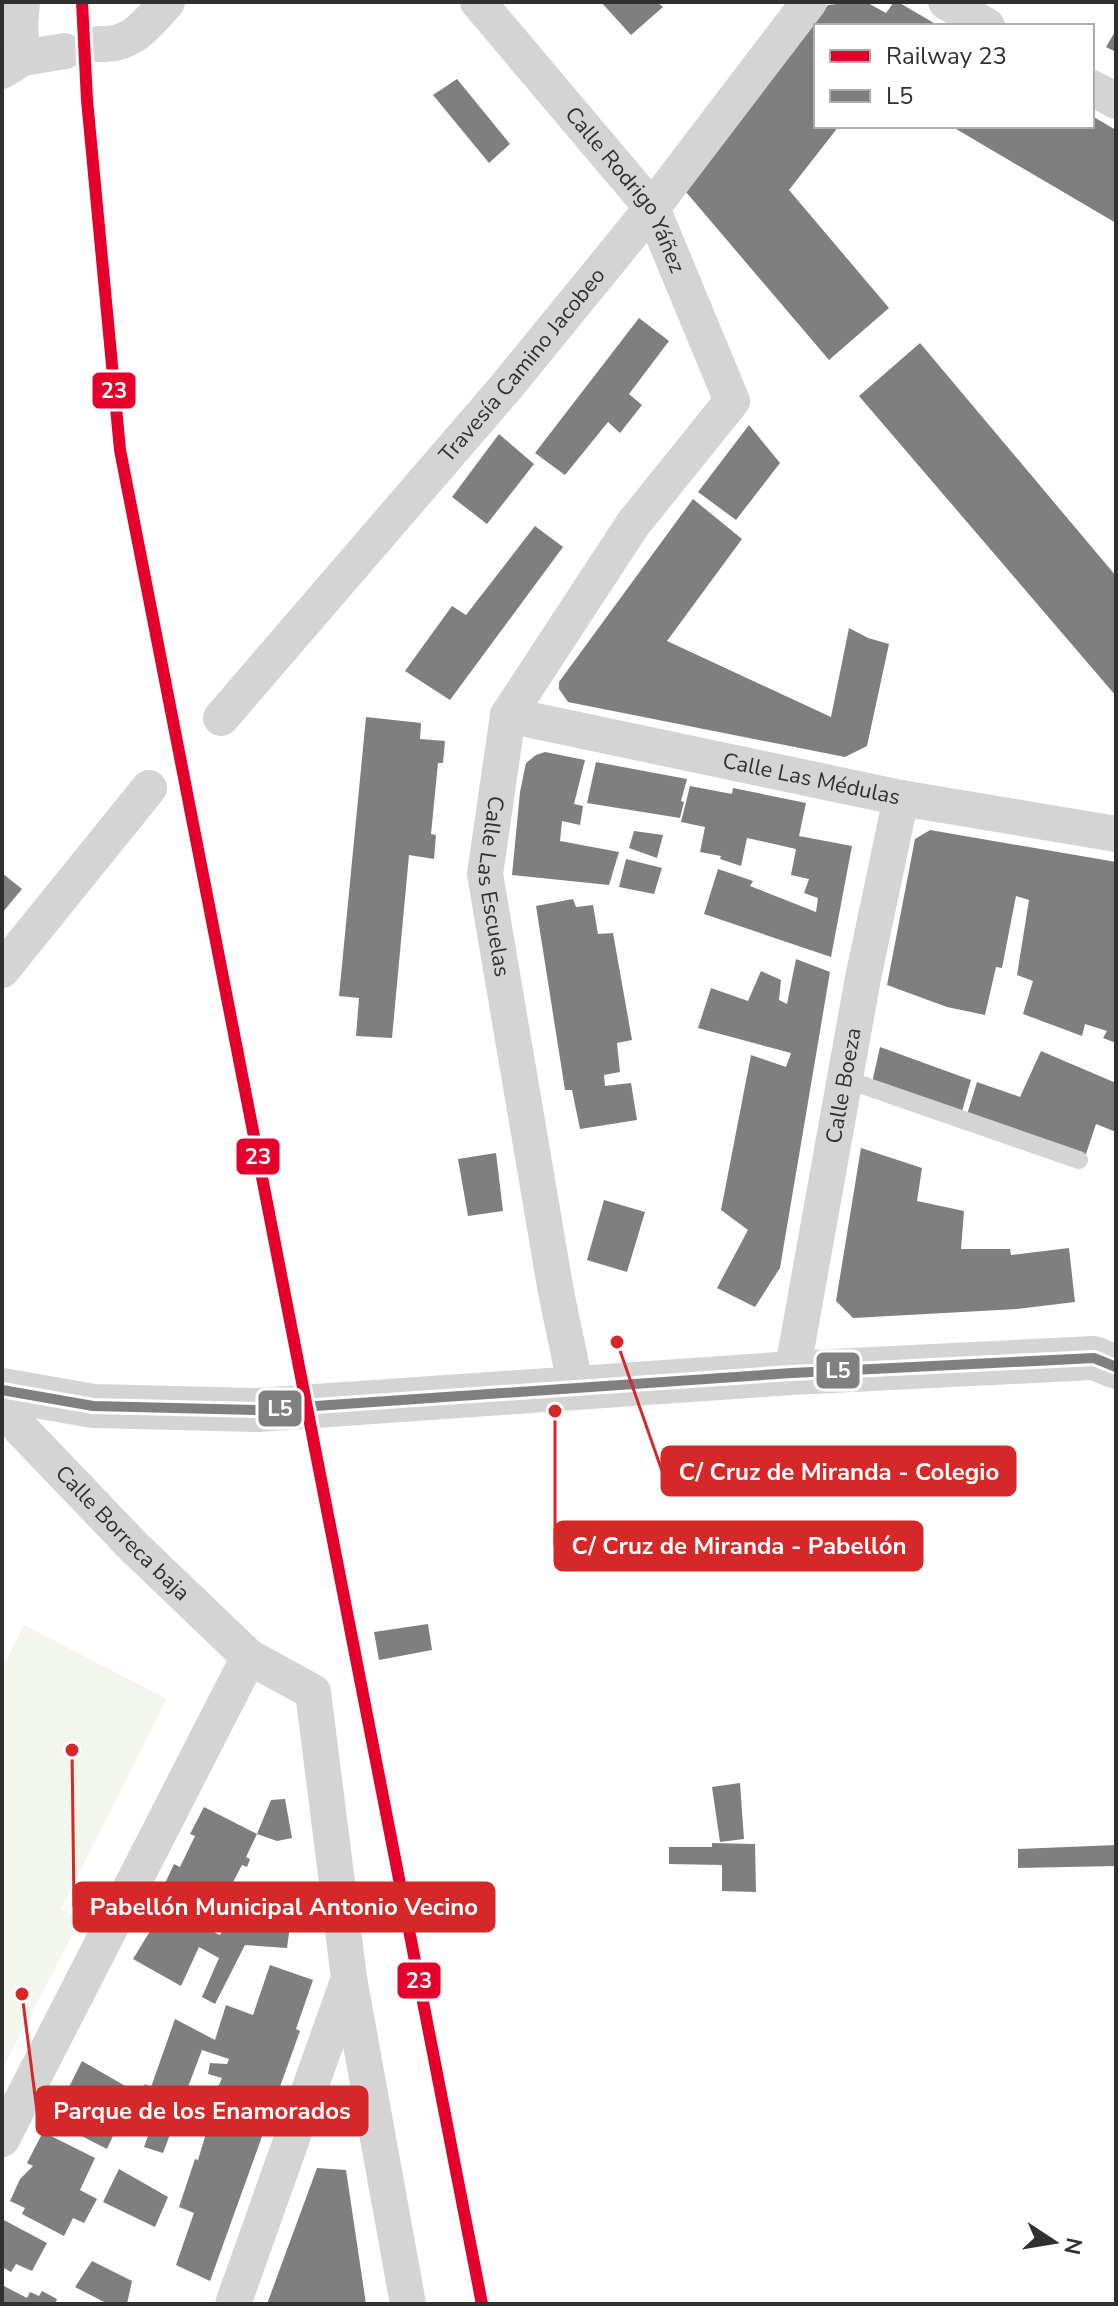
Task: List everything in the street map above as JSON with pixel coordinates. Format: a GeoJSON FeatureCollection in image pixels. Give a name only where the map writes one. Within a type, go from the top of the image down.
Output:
{"type":"FeatureCollection","features":[{"type":"Feature","properties":{"kind":"street"},"geometry":{"type":"LineString","coordinates":[[22,2],[13,65],[81,48],[115,46],[126,41],[167,2]]}},
{"type":"Feature","properties":{"kind":"street","name":"Calle Rodrigo Yáñez"},"geometry":{"type":"LineString","coordinates":[[478,2],[652,208],[732,401]]}},
{"type":"Feature","properties":{"kind":"street","name":"Travesía Camino Jacobeo"},"geometry":{"type":"LineString","coordinates":[[221,718],[401,512],[652,208],[809,2]]}},
{"type":"Feature","properties":{"kind":"street"},"geometry":{"type":"LineString","coordinates":[[946,2],[984,24]]}},
{"type":"Feature","properties":{"kind":"street"},"geometry":{"type":"LineString","coordinates":[[1094,89],[1116,101]]}},
{"type":"Feature","properties":{"kind":"street","name":"Calle Las Escuelas"},"geometry":{"type":"LineString","coordinates":[[576,1388],[556,1292],[485,874],[508,715],[633,524],[732,401]]}},
{"type":"Feature","properties":{"kind":"street","name":"Calle Las Médulas"},"geometry":{"type":"LineString","coordinates":[[508,715],[901,798],[1116,834]]}},
{"type":"Feature","properties":{"kind":"street"},"geometry":{"type":"LineString","coordinates":[[2,970],[149,788]]}},
{"type":"Feature","properties":{"kind":"street","name":"Calle Boeza"},"geometry":{"type":"LineString","coordinates":[[792,1373],[863,978],[901,798]]}},
{"type":"Feature","properties":{"kind":"street"},"geometry":{"type":"LineString","coordinates":[[2,1390],[93,1406],[258,1410],[792,1373],[1094,1358],[1116,1367]]}},
{"type":"Feature","properties":{"kind":"street","name":"Calle Borreca baja"},"geometry":{"type":"LineString","coordinates":[[2,1405],[21,1429],[124,1536],[249,1657],[313,1692],[349,1978]]}},
{"type":"Feature","properties":{"kind":"street"},"geometry":{"type":"LineString","coordinates":[[2,2139],[249,1657]]}},
{"type":"Feature","properties":{"kind":"street"},"geometry":{"type":"LineString","coordinates":[[233,2304],[349,1978]]}},
{"type":"Feature","properties":{"kind":"street"},"geometry":{"type":"LineString","coordinates":[[349,1978],[408,2304]]}},
{"type":"Feature","properties":{"kind":"lane"},"geometry":{"type":"LineString","coordinates":[[845,1079],[1079,1160]]}},
{"type":"Feature","properties":{"kind":"shaded area"},"geometry":{"type":"Polygon","coordinates":[[[24,1625],[167,1699],[61,1909],[81,1918],[2,2070],[2,1669],[24,1625]]]}},
{"type":"Feature","properties":{"kind":"building"},"geometry":{"type":"Polygon","coordinates":[[[601,2],[657,2],[663,7],[631,35],[601,2]]]}},
{"type":"Feature","properties":{"kind":"building"},"geometry":{"type":"Polygon","coordinates":[[[866,2],[886,13],[894,2],[898,2],[936,24],[814,24],[814,128],[837,128],[789,190],[889,308],[829,360],[686,192],[828,5],[866,2]]]}},
{"type":"Feature","properties":{"kind":"building"},"geometry":{"type":"Polygon","coordinates":[[[1116,30],[1116,52],[1106,47],[1116,30]]]}},
{"type":"Feature","properties":{"kind":"building"},"geometry":{"type":"Polygon","coordinates":[[[457,79],[510,144],[489,163],[433,95],[457,79]]]}},
{"type":"Feature","properties":{"kind":"building"},"geometry":{"type":"Polygon","coordinates":[[[1094,117],[1116,130],[1116,223],[954,128],[1094,128],[1094,117]]]}},
{"type":"Feature","properties":{"kind":"building"},"geometry":{"type":"Polygon","coordinates":[[[639,318],[669,341],[629,394],[642,405],[620,433],[608,422],[565,475],[535,453],[639,318]]]}},
{"type":"Feature","properties":{"kind":"building"},"geometry":{"type":"Polygon","coordinates":[[[920,343],[1116,576],[1116,696],[859,396],[920,343]]]}},
{"type":"Feature","properties":{"kind":"building"},"geometry":{"type":"Polygon","coordinates":[[[749,425],[780,463],[736,520],[698,492],[749,425]]]}},
{"type":"Feature","properties":{"kind":"building"},"geometry":{"type":"Polygon","coordinates":[[[499,434],[534,464],[487,524],[452,497],[499,434]]]}},
{"type":"Feature","properties":{"kind":"building"},"geometry":{"type":"Polygon","coordinates":[[[693,499],[742,539],[667,641],[831,717],[849,628],[889,644],[867,746],[845,757],[568,702],[559,689],[559,682],[693,499]]]}},
{"type":"Feature","properties":{"kind":"building"},"geometry":{"type":"Polygon","coordinates":[[[535,526],[563,547],[450,700],[405,671],[452,606],[466,615],[535,526]]]}},
{"type":"Feature","properties":{"kind":"building"},"geometry":{"type":"Polygon","coordinates":[[[366,717],[421,723],[420,739],[445,741],[443,763],[438,763],[431,834],[436,835],[434,859],[409,855],[392,1038],[356,1036],[359,998],[339,996],[366,717]]]}},
{"type":"Feature","properties":{"kind":"building"},"geometry":{"type":"Polygon","coordinates":[[[545,752],[585,760],[574,804],[583,806],[580,825],[562,821],[560,841],[619,852],[609,885],[512,875],[526,763],[545,752]]]}},
{"type":"Feature","properties":{"kind":"building"},"geometry":{"type":"Polygon","coordinates":[[[596,762],[687,779],[680,818],[587,803],[596,762]]]}},
{"type":"Feature","properties":{"kind":"building"},"geometry":{"type":"Polygon","coordinates":[[[690,786],[732,794],[733,788],[806,803],[799,836],[852,846],[831,957],[704,914],[718,869],[753,881],[750,886],[816,912],[818,898],[804,893],[809,879],[791,875],[796,849],[747,838],[741,866],[720,859],[721,856],[700,852],[705,827],[681,822],[690,786]]]}},
{"type":"Feature","properties":{"kind":"building"},"geometry":{"type":"Polygon","coordinates":[[[930,830],[1116,862],[1116,1043],[1103,1038],[1107,1031],[1085,1024],[1082,1036],[1023,1014],[1033,981],[1017,975],[1029,900],[1016,896],[1002,968],[996,967],[985,1015],[947,1007],[887,985],[915,839],[930,830]]]}},
{"type":"Feature","properties":{"kind":"building"},"geometry":{"type":"Polygon","coordinates":[[[634,831],[663,835],[657,858],[629,848],[634,831]]]}},
{"type":"Feature","properties":{"kind":"building"},"geometry":{"type":"Polygon","coordinates":[[[626,859],[662,868],[654,894],[619,887],[626,859]]]}},
{"type":"Feature","properties":{"kind":"building"},"geometry":{"type":"Polygon","coordinates":[[[2,873],[22,889],[2,913],[2,873]]]}},
{"type":"Feature","properties":{"kind":"building"},"geometry":{"type":"Polygon","coordinates":[[[573,899],[576,907],[593,905],[598,934],[613,933],[632,1040],[617,1043],[620,1072],[604,1075],[605,1086],[631,1083],[637,1120],[580,1129],[572,1090],[565,1090],[536,906],[573,899]]]}},
{"type":"Feature","properties":{"kind":"building"},"geometry":{"type":"Polygon","coordinates":[[[796,959],[830,972],[780,1268],[755,1307],[717,1288],[748,1230],[721,1210],[751,1055],[786,1067],[791,1053],[698,1028],[711,988],[748,1001],[761,971],[781,980],[779,1000],[787,1004],[796,959]]]}},
{"type":"Feature","properties":{"kind":"building"},"geometry":{"type":"Polygon","coordinates":[[[880,1047],[971,1080],[961,1115],[872,1083],[880,1047]]]}},
{"type":"Feature","properties":{"kind":"building"},"geometry":{"type":"Polygon","coordinates":[[[1041,1051],[1116,1083],[1116,1132],[1096,1124],[1085,1157],[966,1118],[977,1082],[1020,1097],[1041,1051]]]}},
{"type":"Feature","properties":{"kind":"building"},"geometry":{"type":"Polygon","coordinates":[[[861,1148],[922,1168],[917,1201],[964,1211],[961,1249],[1010,1249],[1011,1255],[1069,1248],[1075,1302],[1017,1309],[853,1318],[836,1301],[861,1148]]]}},
{"type":"Feature","properties":{"kind":"building"},"geometry":{"type":"Polygon","coordinates":[[[496,1153],[503,1211],[468,1216],[458,1159],[496,1153]]]}},
{"type":"Feature","properties":{"kind":"building"},"geometry":{"type":"Polygon","coordinates":[[[604,1200],[645,1212],[627,1272],[587,1260],[604,1200]]]}},
{"type":"Feature","properties":{"kind":"building"},"geometry":{"type":"Polygon","coordinates":[[[428,1624],[432,1650],[379,1660],[374,1632],[428,1624]]]}},
{"type":"Feature","properties":{"kind":"building"},"geometry":{"type":"Polygon","coordinates":[[[740,1783],[744,1839],[720,1842],[712,1787],[740,1783]]]}},
{"type":"Feature","properties":{"kind":"building"},"geometry":{"type":"Polygon","coordinates":[[[285,1799],[292,1838],[277,1841],[257,1834],[271,1800],[285,1799]]]}},
{"type":"Feature","properties":{"kind":"building"},"geometry":{"type":"Polygon","coordinates":[[[204,1807],[257,1834],[246,1857],[250,1859],[247,1867],[242,1865],[231,1886],[235,1887],[231,1895],[228,1894],[215,1919],[160,1894],[174,1864],[180,1867],[195,1836],[190,1834],[204,1807]]]}},
{"type":"Feature","properties":{"kind":"building"},"geometry":{"type":"Polygon","coordinates":[[[712,1843],[755,1844],[756,1892],[722,1891],[722,1865],[669,1864],[669,1847],[712,1847],[712,1843]]]}},
{"type":"Feature","properties":{"kind":"building"},"geometry":{"type":"Polygon","coordinates":[[[1116,1845],[1116,1866],[1018,1868],[1018,1849],[1116,1845]]]}},
{"type":"Feature","properties":{"kind":"building"},"geometry":{"type":"Polygon","coordinates":[[[245,1882],[266,1890],[250,1924],[290,1926],[287,1948],[245,1945],[215,2004],[202,1997],[219,1958],[199,1947],[181,1986],[133,1959],[155,1923],[163,1927],[171,1911],[220,1935],[245,1882]]]}},
{"type":"Feature","properties":{"kind":"building"},"geometry":{"type":"Polygon","coordinates":[[[270,1965],[313,1980],[296,2029],[300,2031],[210,2281],[176,2265],[194,2213],[179,2207],[195,2159],[198,2160],[213,2110],[209,2108],[222,2078],[208,2074],[210,2063],[227,2064],[229,2059],[202,2050],[163,2153],[144,2147],[149,2133],[130,2128],[130,2117],[145,2084],[151,2087],[175,2019],[215,2040],[226,2005],[253,2015],[270,1965]]]}},
{"type":"Feature","properties":{"kind":"building"},"geometry":{"type":"Polygon","coordinates":[[[82,2061],[127,2087],[121,2101],[107,2093],[90,2124],[113,2136],[107,2149],[52,2121],[82,2061]]]}},
{"type":"Feature","properties":{"kind":"building"},"geometry":{"type":"Polygon","coordinates":[[[43,2132],[95,2158],[80,2190],[97,2199],[84,2223],[73,2218],[64,2236],[22,2214],[25,2208],[10,2201],[20,2179],[33,2166],[27,2163],[43,2132]]]}},
{"type":"Feature","properties":{"kind":"building"},"geometry":{"type":"Polygon","coordinates":[[[317,2168],[346,2170],[366,2304],[267,2304],[317,2168]]]}},
{"type":"Feature","properties":{"kind":"building"},"geometry":{"type":"Polygon","coordinates":[[[119,2169],[168,2197],[155,2227],[103,2202],[119,2169]]]}},
{"type":"Feature","properties":{"kind":"building"},"geometry":{"type":"Polygon","coordinates":[[[2,2219],[47,2243],[32,2271],[16,2264],[11,2272],[2,2267],[2,2219]]]}},
{"type":"Feature","properties":{"kind":"building"},"geometry":{"type":"Polygon","coordinates":[[[92,2261],[132,2281],[127,2304],[108,2304],[75,2287],[92,2261]]]}},
{"type":"Feature","properties":{"kind":"building"},"geometry":{"type":"Polygon","coordinates":[[[2,2285],[27,2298],[30,2292],[39,2296],[42,2291],[57,2299],[55,2304],[2,2304],[2,2285]]]}},
{"type":"Feature","properties":{"kind":"rail line","name":"23"},"geometry":{"type":"LineString","coordinates":[[82,2],[87,100],[120,450],[482,2304]]}},
{"type":"Feature","properties":{"kind":"transit line","name":"L5"},"geometry":{"type":"LineString","coordinates":[[2,1390],[93,1406],[258,1410],[792,1373],[1094,1358],[1116,1367]]}},
{"type":"Feature","properties":{"kind":"place","name":"C/ Cruz de Miranda - Colegio"},"geometry":{"type":"Point","coordinates":[617,1342]}},
{"type":"Feature","properties":{"kind":"place","name":"C/ Cruz de Miranda - Pabellón"},"geometry":{"type":"Point","coordinates":[555,1411]}},
{"type":"Feature","properties":{"kind":"place","name":"Pabellón Municipal Antonio Vecino"},"geometry":{"type":"Point","coordinates":[72,1750]}},
{"type":"Feature","properties":{"kind":"place","name":"Parque de los Enamorados"},"geometry":{"type":"Point","coordinates":[22,1994]}}]}
